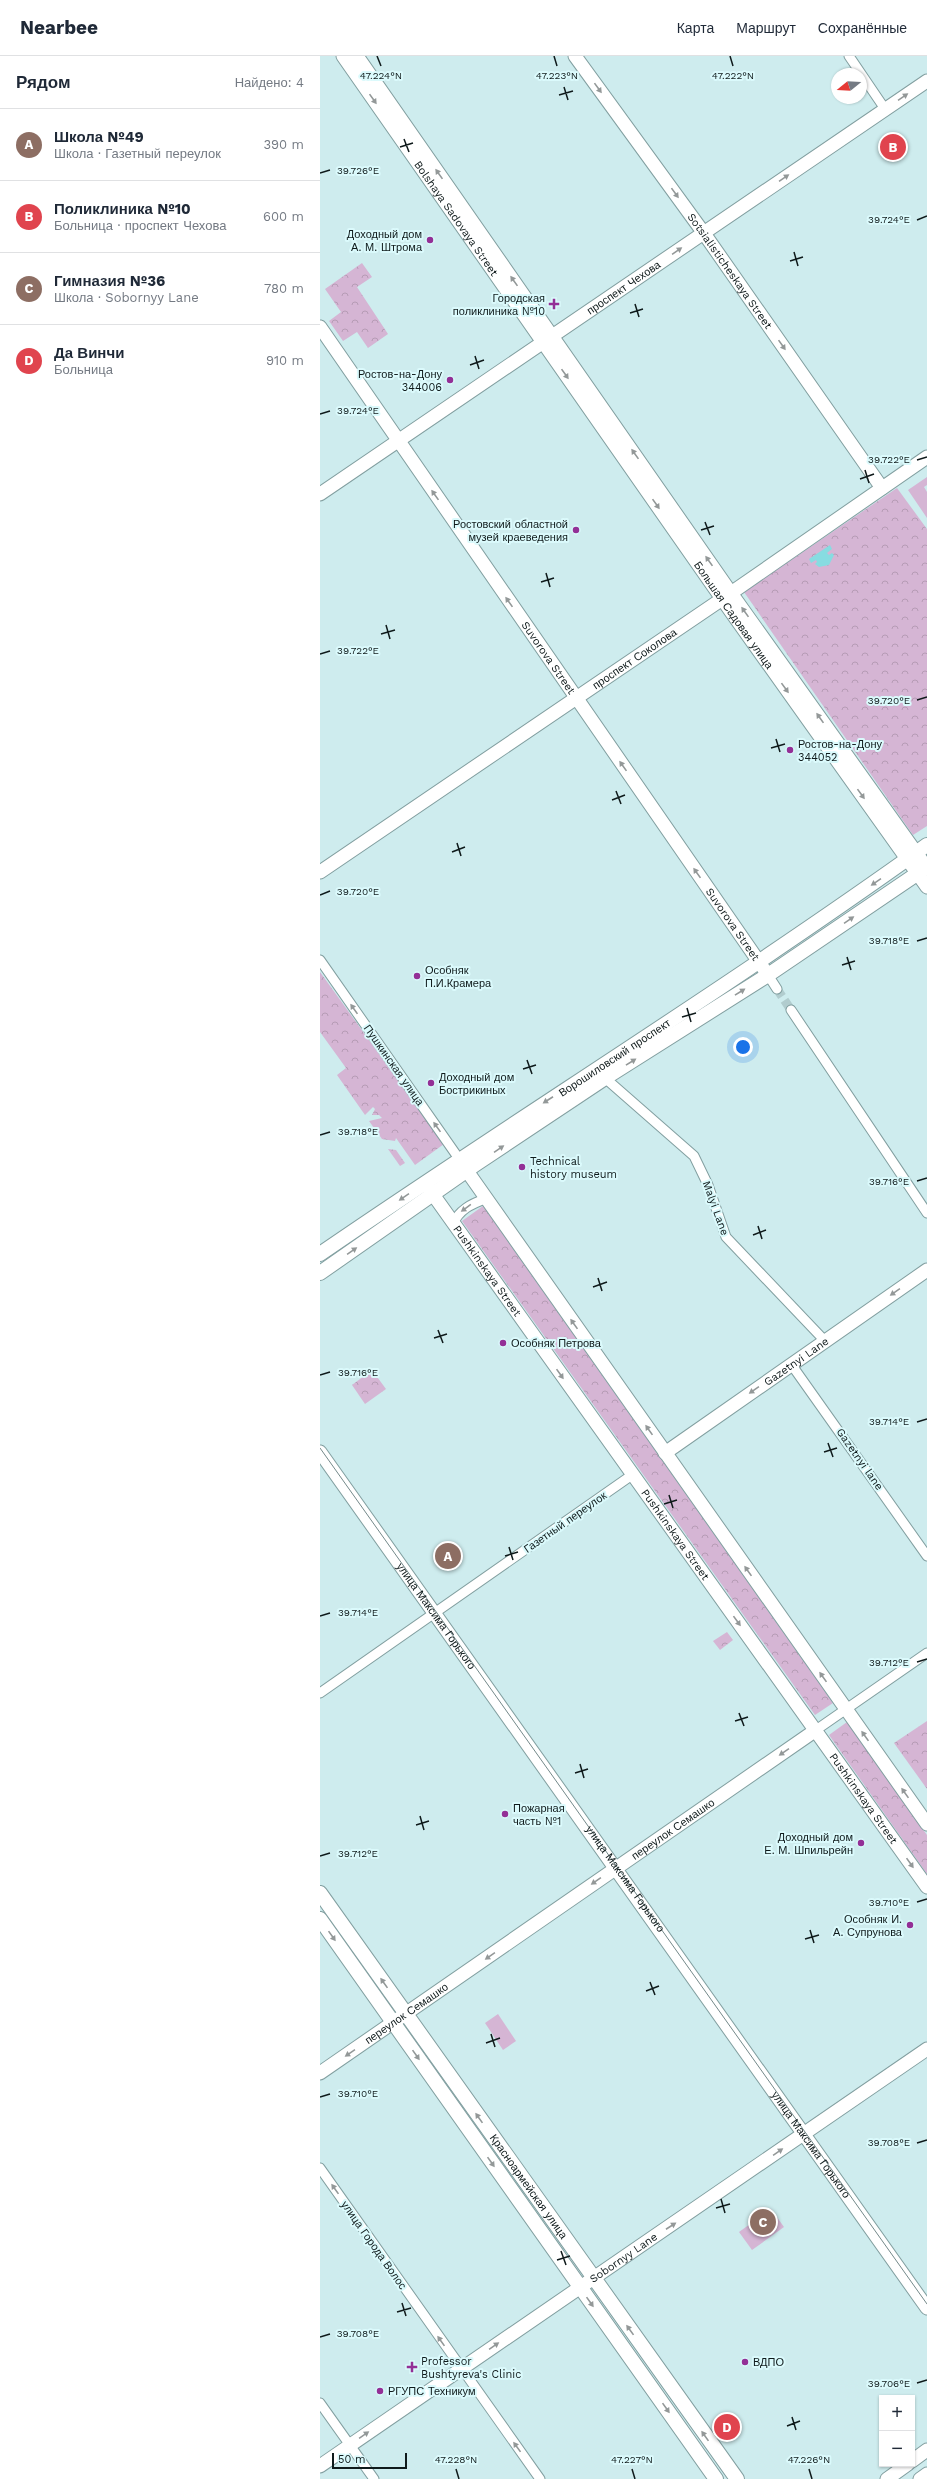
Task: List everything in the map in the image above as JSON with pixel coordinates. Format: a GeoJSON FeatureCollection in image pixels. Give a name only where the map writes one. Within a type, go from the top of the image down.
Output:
{"type":"FeatureCollection","features":[{"type":"Feature","properties":{"kind":"main road","name":"Ворошиловский проспект"},"geometry":{"type":"LineString","coordinates":[[320,1254],[429,1188],[758,963],[917,852]]}},
{"type":"Feature","properties":{"kind":"main road","name":"Ворошиловский проспект"},"geometry":{"type":"LineString","coordinates":[[463,1165],[605,1078],[768,975],[924,869]]}},
{"type":"Feature","properties":{"kind":"main road","name":"Ворошиловский проспект"},"geometry":{"type":"LineString","coordinates":[[320,1273],[429,1188]]}},
{"type":"Feature","properties":{"kind":"main road","name":"Красноармейская улица"},"geometry":{"type":"LineString","coordinates":[[320,1894],[592,2278],[737,2479]]}},
{"type":"Feature","properties":{"kind":"main road","name":"Красноармейская улица"},"geometry":{"type":"LineString","coordinates":[[320,1919],[716,2479]]}},
{"type":"Feature","properties":{"kind":"street","name":"Bolshaya Sadovaya Street"},"geometry":{"type":"LineString","coordinates":[[343,56],[547,339]]}},
{"type":"Feature","properties":{"kind":"street","name":"Bolshaya Sadovaya Street"},"geometry":{"type":"LineString","coordinates":[[357,56],[547,339]]}},
{"type":"Feature","properties":{"kind":"street","name":"Sotsialisticheskaya Street"},"geometry":{"type":"LineString","coordinates":[[575,56],[703,232],[882,488]]}},
{"type":"Feature","properties":{"kind":"street"},"geometry":{"type":"LineString","coordinates":[[849,56],[885,109]]}},
{"type":"Feature","properties":{"kind":"street","name":"проспект Чехова"},"geometry":{"type":"LineString","coordinates":[[320,494],[927,80]]}},
{"type":"Feature","properties":{"kind":"street","name":"Suvorova Street"},"geometry":{"type":"LineString","coordinates":[[320,327],[777,989]]}},
{"type":"Feature","properties":{"kind":"street","name":"Большая Садовая улица"},"geometry":{"type":"LineString","coordinates":[[547,339],[727,596],[917,852],[924,869],[927,887]]}},
{"type":"Feature","properties":{"kind":"street","name":"проспект Соколова"},"geometry":{"type":"LineString","coordinates":[[320,872],[727,596],[927,457]]}},
{"type":"Feature","properties":{"kind":"street","name":"Пушкинская улица"},"geometry":{"type":"LineString","coordinates":[[320,960],[463,1165]]}},
{"type":"Feature","properties":{"kind":"street"},"geometry":{"type":"LineString","coordinates":[[791,1010],[927,1213]]}},
{"type":"Feature","properties":{"kind":"street","name":"Malyi Lane"},"geometry":{"type":"LineString","coordinates":[[605,1078],[694,1156],[708,1185],[726,1237],[825,1341]]}},
{"type":"Feature","properties":{"kind":"street"},"geometry":{"type":"LineString","coordinates":[[463,1165],[485,1199],[927,1824]]}},
{"type":"Feature","properties":{"kind":"street","name":"Pushkinskaya Street"},"geometry":{"type":"LineString","coordinates":[[429,1188],[632,1476],[816,1730],[927,1887]]}},
{"type":"Feature","properties":{"kind":"street"},"geometry":{"type":"LineString","coordinates":[[453,1224],[456,1217],[467,1207],[485,1199]]}},
{"type":"Feature","properties":{"kind":"street","name":"Gazetnyi Lane"},"geometry":{"type":"LineString","coordinates":[[665,1453],[927,1270]]}},
{"type":"Feature","properties":{"kind":"street","name":"Gazetnyi lane"},"geometry":{"type":"LineString","coordinates":[[791,1364],[927,1556]]}},
{"type":"Feature","properties":{"kind":"street","name":"улица Максима Горького"},"geometry":{"type":"LineString","coordinates":[[320,1452],[927,2308]]}},
{"type":"Feature","properties":{"kind":"street","name":"Газетный переулок"},"geometry":{"type":"LineString","coordinates":[[320,1693],[632,1476]]}},
{"type":"Feature","properties":{"kind":"street","name":"переулок Семашко"},"geometry":{"type":"LineString","coordinates":[[320,2073],[394,2024],[615,1867],[927,1653]]}},
{"type":"Feature","properties":{"kind":"street","name":"Sobornyy Lane"},"geometry":{"type":"LineString","coordinates":[[320,2466],[927,2049]]}},
{"type":"Feature","properties":{"kind":"street","name":"улица Города Волос"},"geometry":{"type":"LineString","coordinates":[[320,2168],[540,2479]]}},
{"type":"Feature","properties":{"kind":"street"},"geometry":{"type":"LineString","coordinates":[[320,2402],[374,2479]]}},
{"type":"Feature","properties":{"kind":"street"},"geometry":{"type":"LineString","coordinates":[[915,2459],[927,2450]]}},
{"type":"Feature","properties":{"kind":"street"},"geometry":{"type":"LineString","coordinates":[[887,2479],[904,2467]]}},
{"type":"Feature","properties":{"kind":"street"},"geometry":{"type":"LineString","coordinates":[[920,2479],[927,2474]]}},
{"type":"Feature","properties":{"kind":"green space"},"geometry":{"type":"Polygon","coordinates":[[[362,263],[372,277],[357,287],[388,334],[368,348],[357,332],[343,341],[329,321],[341,312],[325,289],[362,263]]]}},
{"type":"Feature","properties":{"kind":"green space"},"geometry":{"type":"Polygon","coordinates":[[[927,477],[927,485],[924,487],[927,492],[927,518],[908,490],[927,477]]]}},
{"type":"Feature","properties":{"kind":"green space"},"geometry":{"type":"Polygon","coordinates":[[[897,488],[927,529],[927,826],[913,835],[744,592],[897,488]]]}},
{"type":"Feature","properties":{"kind":"green space"},"geometry":{"type":"Polygon","coordinates":[[[320,972],[444,1144],[415,1165],[396,1138],[395,1141],[382,1139],[369,1121],[382,1118],[379,1115],[372,1115],[375,1109],[373,1107],[365,1115],[337,1075],[346,1068],[320,1032],[320,972]]]}},
{"type":"Feature","properties":{"kind":"green space"},"geometry":{"type":"Polygon","coordinates":[[[388,1149],[396,1150],[405,1163],[400,1166],[388,1149]]]}},
{"type":"Feature","properties":{"kind":"green space"},"geometry":{"type":"Polygon","coordinates":[[[483,1206],[833,1703],[815,1715],[462,1221],[483,1206]]]}},
{"type":"Feature","properties":{"kind":"green space"},"geometry":{"type":"Polygon","coordinates":[[[372,1370],[386,1389],[365,1404],[352,1385],[372,1370]]]}},
{"type":"Feature","properties":{"kind":"green space"},"geometry":{"type":"Polygon","coordinates":[[[727,1632],[733,1640],[720,1650],[713,1641],[727,1632]]]}},
{"type":"Feature","properties":{"kind":"green space"},"geometry":{"type":"Polygon","coordinates":[[[927,1721],[927,1789],[894,1743],[927,1721]]]}},
{"type":"Feature","properties":{"kind":"green space"},"geometry":{"type":"Polygon","coordinates":[[[847,1722],[927,1835],[927,1874],[829,1735],[847,1722]]]}},
{"type":"Feature","properties":{"kind":"green space"},"geometry":{"type":"Polygon","coordinates":[[[498,2014],[516,2041],[503,2050],[485,2023],[498,2014]]]}},
{"type":"Feature","properties":{"kind":"green space"},"geometry":{"type":"Polygon","coordinates":[[[771,2209],[784,2227],[752,2250],[739,2232],[771,2209]]]}},
{"type":"Feature","properties":{"kind":"water"},"geometry":{"type":"Polygon","coordinates":[[[830,545],[832,549],[827,553],[829,555],[832,553],[834,555],[829,565],[819,567],[815,564],[817,562],[816,560],[811,563],[809,559],[830,545]]]}},
{"type":"Feature","properties":{"kind":"tunnel"},"geometry":{"type":"LineString","coordinates":[[777,989],[791,1010]]}},
{"type":"Feature","properties":{"kind":"tram line"},"geometry":{"type":"LineString","coordinates":[[320,1448],[927,2304]]}},
{"type":"Feature","properties":{"kind":"place","name":"Поликлиника №10"},"geometry":{"type":"Point","coordinates":[893,147]}},
{"type":"Feature","properties":{"kind":"place","name":"Доходный дом А. М. Штрома"},"geometry":{"type":"Point","coordinates":[430,240]}},
{"type":"Feature","properties":{"kind":"place","name":"Городская поликлиника №10"},"geometry":{"type":"Point","coordinates":[554,304]}},
{"type":"Feature","properties":{"kind":"place","name":"Ростов-на-Дону 344006"},"geometry":{"type":"Point","coordinates":[450,380]}},
{"type":"Feature","properties":{"kind":"place","name":"Ростовский областной музей краеведения"},"geometry":{"type":"Point","coordinates":[576,530]}},
{"type":"Feature","properties":{"kind":"place","name":"Ростов-на-Дону 344052"},"geometry":{"type":"Point","coordinates":[790,750]}},
{"type":"Feature","properties":{"kind":"place","name":"Особняк П.И.Крамера"},"geometry":{"type":"Point","coordinates":[417,976]}},
{"type":"Feature","properties":{"kind":"place","name":"Доходный дом Бострикиных"},"geometry":{"type":"Point","coordinates":[431,1083]}},
{"type":"Feature","properties":{"kind":"place","name":"Technical history museum"},"geometry":{"type":"Point","coordinates":[522,1167]}},
{"type":"Feature","properties":{"kind":"place","name":"Особняк Петрова"},"geometry":{"type":"Point","coordinates":[503,1343]}},
{"type":"Feature","properties":{"kind":"place","name":"Школа №49"},"geometry":{"type":"Point","coordinates":[448,1556]}},
{"type":"Feature","properties":{"kind":"place","name":"Пожарная часть №1"},"geometry":{"type":"Point","coordinates":[505,1814]}},
{"type":"Feature","properties":{"kind":"place","name":"Доходный дом Е. М. Шпильрейн"},"geometry":{"type":"Point","coordinates":[861,1843]}},
{"type":"Feature","properties":{"kind":"place","name":"Особняк И. А. Супрунова"},"geometry":{"type":"Point","coordinates":[910,1925]}},
{"type":"Feature","properties":{"kind":"place","name":"Гимназия №36"},"geometry":{"type":"Point","coordinates":[763,2222]}},
{"type":"Feature","properties":{"kind":"place","name":"ВДПО"},"geometry":{"type":"Point","coordinates":[745,2362]}},
{"type":"Feature","properties":{"kind":"place","name":"Professor Bushtyreva's Clinic"},"geometry":{"type":"Point","coordinates":[412,2367]}},
{"type":"Feature","properties":{"kind":"place","name":"РГУПС Техникум"},"geometry":{"type":"Point","coordinates":[380,2391]}},
{"type":"Feature","properties":{"kind":"place","name":"Да Винчи"},"geometry":{"type":"Point","coordinates":[727,2427]}}]}
